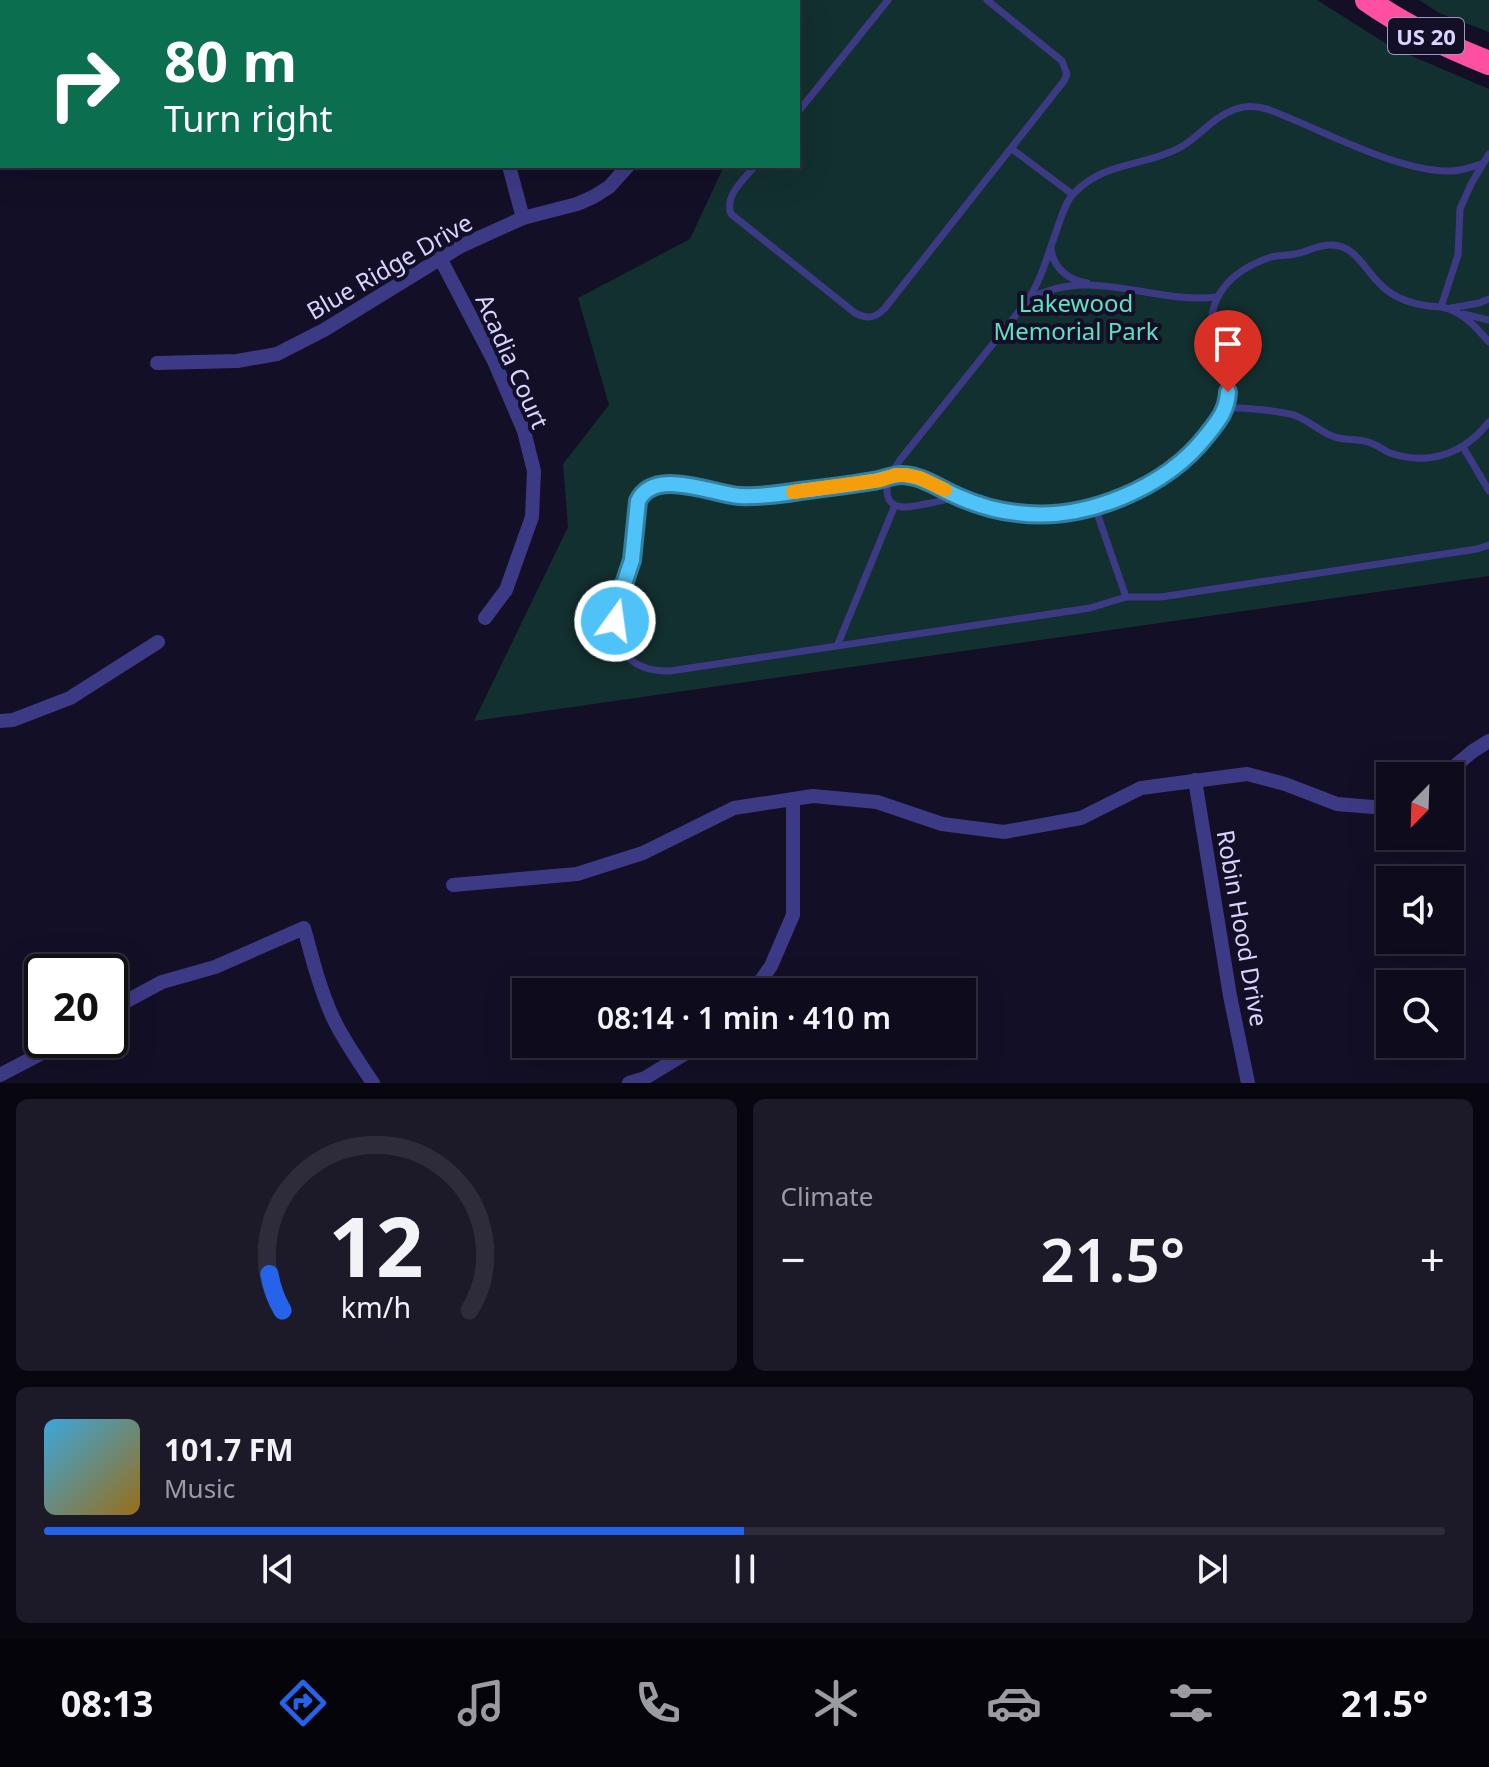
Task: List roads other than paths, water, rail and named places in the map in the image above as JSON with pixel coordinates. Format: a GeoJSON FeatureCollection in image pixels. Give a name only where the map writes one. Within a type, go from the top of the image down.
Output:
{"type":"FeatureCollection","features":[{"type":"Feature","properties":{"kind":"highway","name":"US 20"},"geometry":{"type":"LineString","coordinates":[[1367,0],[1428,37],[1489,63]]}},
{"type":"Feature","properties":{"kind":"street"},"geometry":{"type":"LineString","coordinates":[[510,168],[523,218]]}},
{"type":"Feature","properties":{"kind":"street","name":"Blue Ridge Drive"},"geometry":{"type":"LineString","coordinates":[[157,363],[237,361],[277,354],[324,330],[461,246],[523,218],[593,197],[609,187],[626,168]]}},
{"type":"Feature","properties":{"kind":"street","name":"Acadia Court"},"geometry":{"type":"LineString","coordinates":[[440,258],[494,361],[524,431],[534,471],[532,517],[506,590],[485,618]]}},
{"type":"Feature","properties":{"kind":"street"},"geometry":{"type":"LineString","coordinates":[[0,721],[13,720],[70,698],[158,642]]}},
{"type":"Feature","properties":{"kind":"street"},"geometry":{"type":"LineString","coordinates":[[1460,762],[1489,741]]}},
{"type":"Feature","properties":{"kind":"street"},"geometry":{"type":"LineString","coordinates":[[453,885],[577,874],[643,853],[734,808],[813,796],[877,802],[942,824],[1004,832],[1081,818],[1141,788],[1247,774],[1285,784],[1337,804],[1376,806]]}},
{"type":"Feature","properties":{"kind":"street","name":"Robin Hood Drive"},"geometry":{"type":"LineString","coordinates":[[1195,780],[1230,996],[1248,1083]]}},
{"type":"Feature","properties":{"kind":"street"},"geometry":{"type":"LineString","coordinates":[[763,978],[793,915],[793,799]]}},
{"type":"Feature","properties":{"kind":"street"},"geometry":{"type":"LineString","coordinates":[[128,1000],[162,982],[215,967],[304,928],[334,1020],[373,1083]]}},
{"type":"Feature","properties":{"kind":"street"},"geometry":{"type":"LineString","coordinates":[[0,1075],[33,1058]]}},
{"type":"Feature","properties":{"kind":"street"},"geometry":{"type":"LineString","coordinates":[[629,1083],[645,1078],[678,1058]]}},
{"type":"Feature","properties":{"kind":"lane"},"geometry":{"type":"LineString","coordinates":[[800,110],[888,0]]}},
{"type":"Feature","properties":{"kind":"lane"},"geometry":{"type":"LineString","coordinates":[[753,168],[731,197],[731,214],[855,313],[866,318],[876,316],[1061,88],[1067,74],[1057,56],[987,0]]}},
{"type":"Feature","properties":{"kind":"lane"},"geometry":{"type":"LineString","coordinates":[[959,497],[911,506],[895,505],[887,494],[889,477],[1028,300],[1065,207],[1072,194],[1087,182],[1113,167],[1172,151],[1224,114],[1247,106],[1267,109],[1408,164],[1449,171],[1482,164]]}},
{"type":"Feature","properties":{"kind":"lane"},"geometry":{"type":"LineString","coordinates":[[1012,149],[1072,194]]}},
{"type":"Feature","properties":{"kind":"lane"},"geometry":{"type":"LineString","coordinates":[[1441,307],[1458,255],[1460,209],[1489,154]]}},
{"type":"Feature","properties":{"kind":"lane"},"geometry":{"type":"LineString","coordinates":[[1489,299],[1451,308],[1415,304],[1381,286],[1352,252],[1328,244],[1257,263],[1222,288],[1211,321],[1212,336],[1228,392],[1226,407],[1219,420],[1175,467],[1144,486],[1095,507],[1057,514],[1000,511],[906,475],[751,496],[728,495],[685,486],[653,485],[638,501],[632,560],[615,621],[617,642],[637,665],[670,671],[1090,608],[1126,597],[1161,597],[1489,545]]}},
{"type":"Feature","properties":{"kind":"lane"},"geometry":{"type":"LineString","coordinates":[[1050,247],[1052,257],[1063,273],[1082,283],[1192,299],[1217,297]]}},
{"type":"Feature","properties":{"kind":"lane"},"geometry":{"type":"LineString","coordinates":[[1028,300],[1054,290],[1097,284]]}},
{"type":"Feature","properties":{"kind":"lane"},"geometry":{"type":"LineString","coordinates":[[1451,308],[1489,342]]}},
{"type":"Feature","properties":{"kind":"lane"},"geometry":{"type":"LineString","coordinates":[[1459,313],[1489,320]]}},
{"type":"Feature","properties":{"kind":"lane"},"geometry":{"type":"LineString","coordinates":[[1226,407],[1284,413],[1309,422],[1333,437],[1364,441],[1390,453],[1424,459],[1439,457],[1463,447],[1489,422]]}},
{"type":"Feature","properties":{"kind":"lane"},"geometry":{"type":"LineString","coordinates":[[1463,447],[1489,491]]}},
{"type":"Feature","properties":{"kind":"lane"},"geometry":{"type":"LineString","coordinates":[[837,646],[895,505]]}},
{"type":"Feature","properties":{"kind":"lane"},"geometry":{"type":"LineString","coordinates":[[1095,507],[1126,597]]}},
{"type":"Feature","properties":{"kind":"park label","name":"Lakewood Memorial Park"},"geometry":{"type":"Point","coordinates":[1076,316]}}]}
